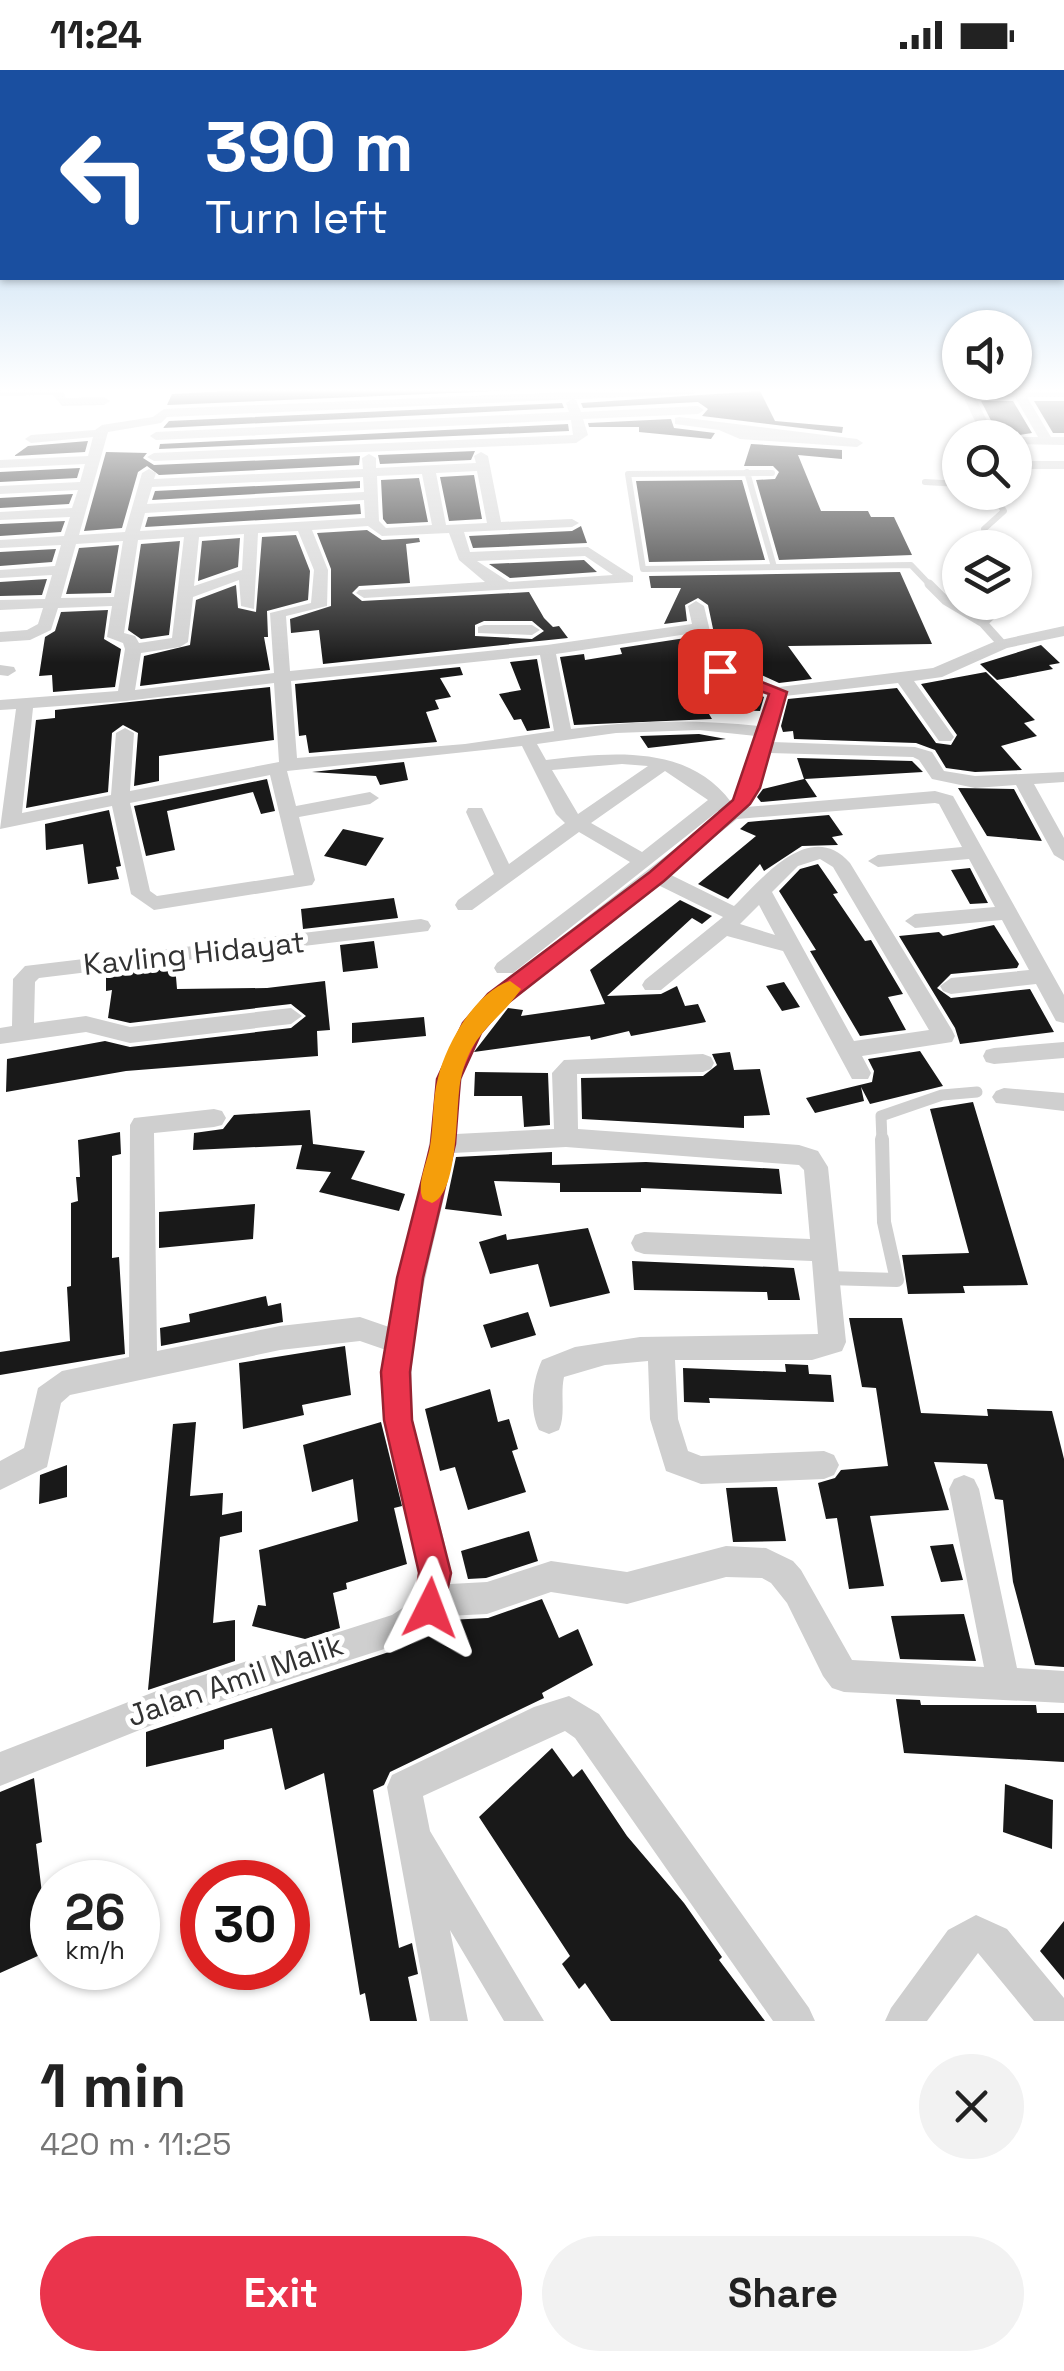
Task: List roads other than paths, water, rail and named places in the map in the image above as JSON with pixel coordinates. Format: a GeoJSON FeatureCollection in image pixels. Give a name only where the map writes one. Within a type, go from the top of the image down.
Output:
{"type":"FeatureCollection","features":[{"type":"Feature","properties":{"kind":"street"},"geometry":{"type":"LineString","coordinates":[[0,637],[41,631],[86,481]]}},
{"type":"Feature","properties":{"kind":"street"},"geometry":{"type":"LineString","coordinates":[[126,696],[132,649],[129,639],[115,637],[138,509],[146,483],[186,481]]}},
{"type":"Feature","properties":{"kind":"street"},"geometry":{"type":"LineString","coordinates":[[370,481],[372,522]]}},
{"type":"Feature","properties":{"kind":"street"},"geometry":{"type":"LineString","coordinates":[[432,481],[448,528],[464,557],[498,586]]}},
{"type":"Feature","properties":{"kind":"street"},"geometry":{"type":"LineString","coordinates":[[486,481],[495,526]]}},
{"type":"Feature","properties":{"kind":"street"},"geometry":{"type":"LineString","coordinates":[[0,490],[85,486]]}},
{"type":"Feature","properties":{"kind":"street"},"geometry":{"type":"LineString","coordinates":[[138,509],[371,496]]}},
{"type":"Feature","properties":{"kind":"street"},"geometry":{"type":"LineString","coordinates":[[0,516],[78,512]]}},
{"type":"Feature","properties":{"kind":"street"},"geometry":{"type":"LineString","coordinates":[[0,544],[372,522],[388,532],[572,523]]}},
{"type":"Feature","properties":{"kind":"street"},"geometry":{"type":"LineString","coordinates":[[304,526],[321,570],[320,605]]}},
{"type":"Feature","properties":{"kind":"street"},"geometry":{"type":"LineString","coordinates":[[249,606],[246,574],[251,530]]}},
{"type":"Feature","properties":{"kind":"street"},"geometry":{"type":"LineString","coordinates":[[132,649],[180,642],[192,533]]}},
{"type":"Feature","properties":{"kind":"street"},"geometry":{"type":"LineString","coordinates":[[364,592],[628,579],[588,552],[464,557]]}},
{"type":"Feature","properties":{"kind":"street"},"geometry":{"type":"LineString","coordinates":[[0,574],[61,570]]}},
{"type":"Feature","properties":{"kind":"street"},"geometry":{"type":"LineString","coordinates":[[183,595],[246,574]]}},
{"type":"Feature","properties":{"kind":"street"},"geometry":{"type":"LineString","coordinates":[[0,605],[119,601]]}},
{"type":"Feature","properties":{"kind":"street"},"geometry":{"type":"LineString","coordinates":[[125,733],[120,799],[140,894],[146,901],[162,904],[305,880],[286,814],[278,613],[339,604]]}},
{"type":"Feature","properties":{"kind":"street"},"geometry":{"type":"LineString","coordinates":[[696,606],[706,649],[726,676],[778,692],[905,680],[953,668],[1002,644],[1064,631]]}},
{"type":"Feature","properties":{"kind":"street"},"geometry":{"type":"LineString","coordinates":[[0,704],[126,696],[280,676],[547,650],[700,628]]}},
{"type":"Feature","properties":{"kind":"street"},"geometry":{"type":"LineString","coordinates":[[484,630],[532,630]]}},
{"type":"Feature","properties":{"kind":"street"},"geometry":{"type":"LineString","coordinates":[[504,630],[516,653]]}},
{"type":"Feature","properties":{"kind":"street"},"geometry":{"type":"LineString","coordinates":[[547,650],[563,734]]}},
{"type":"Feature","properties":{"kind":"street"},"geometry":{"type":"LineString","coordinates":[[905,680],[945,737]]}},
{"type":"Feature","properties":{"kind":"street"},"geometry":{"type":"LineString","coordinates":[[430,1608],[435,1573],[398,1420],[396,1372],[410,1278],[443,1144],[449,1079],[458,1052],[481,1015],[750,788],[778,692]]}},
{"type":"Feature","properties":{"kind":"street"},"geometry":{"type":"LineString","coordinates":[[25,704],[6,822],[282,766],[465,749],[563,734],[699,725],[762,740],[915,752],[926,756],[934,772],[955,780],[1064,777]]}},
{"type":"Feature","properties":{"kind":"street"},"geometry":{"type":"LineString","coordinates":[[530,747],[565,814],[731,920],[740,935],[791,945]]}},
{"type":"Feature","properties":{"kind":"street"},"geometry":{"type":"LineString","coordinates":[[542,766],[636,756],[665,764],[726,807],[940,797],[950,804],[1064,1014]]}},
{"type":"Feature","properties":{"kind":"street"},"geometry":{"type":"LineString","coordinates":[[466,905],[665,764]]}},
{"type":"Feature","properties":{"kind":"street"},"geometry":{"type":"LineString","coordinates":[[1022,780],[1064,855]]}},
{"type":"Feature","properties":{"kind":"street"},"geometry":{"type":"LineString","coordinates":[[286,814],[370,798]]}},
{"type":"Feature","properties":{"kind":"street"},"geometry":{"type":"LineString","coordinates":[[475,812],[505,876]]}},
{"type":"Feature","properties":{"kind":"street"},"geometry":{"type":"LineString","coordinates":[[878,860],[976,852]]}},
{"type":"Feature","properties":{"kind":"street"},"geometry":{"type":"LineString","coordinates":[[653,985],[802,854],[832,854],[944,1036],[848,1050]]}},
{"type":"Feature","properties":{"kind":"street"},"geometry":{"type":"LineString","coordinates":[[505,968],[650,869]]}},
{"type":"Feature","properties":{"kind":"street"},"geometry":{"type":"LineString","coordinates":[[760,888],[860,1073]]}},
{"type":"Feature","properties":{"kind":"street"},"geometry":{"type":"LineString","coordinates":[[916,921],[1009,912]]}},
{"type":"Feature","properties":{"kind":"street","name":"Kavling Hidayat"},"geometry":{"type":"LineString","coordinates":[[11,1034],[24,979],[33,971],[420,926]]}},
{"type":"Feature","properties":{"kind":"street"},"geometry":{"type":"LineString","coordinates":[[951,986],[1042,976]]}},
{"type":"Feature","properties":{"kind":"street"},"geometry":{"type":"LineString","coordinates":[[11,1034],[86,1024],[130,1034],[291,1016]]}},
{"type":"Feature","properties":{"kind":"street"},"geometry":{"type":"LineString","coordinates":[[994,1056],[1064,1050]]}},
{"type":"Feature","properties":{"kind":"street"},"geometry":{"type":"LineString","coordinates":[[566,1138],[563,1073],[572,1066],[703,1063]]}},
{"type":"Feature","properties":{"kind":"street"},"geometry":{"type":"LineString","coordinates":[[1004,1097],[1064,1102]]}},
{"type":"Feature","properties":{"kind":"street"},"geometry":{"type":"LineString","coordinates":[[143,1367],[146,1273],[142,1127],[150,1122],[214,1118]]}},
{"type":"Feature","properties":{"kind":"street"},"geometry":{"type":"LineString","coordinates":[[443,1144],[566,1138],[809,1158],[816,1167],[835,1336],[826,1345],[586,1356],[552,1369],[546,1392],[549,1421]]}},
{"type":"Feature","properties":{"kind":"street"},"geometry":{"type":"LineString","coordinates":[[644,1243],[824,1250]]}},
{"type":"Feature","properties":{"kind":"street"},"geometry":{"type":"LineString","coordinates":[[0,1476],[37,1457],[48,1397],[54,1389],[72,1381],[280,1338],[360,1329],[400,1344]]}},
{"type":"Feature","properties":{"kind":"street"},"geometry":{"type":"LineString","coordinates":[[661,1350],[664,1419],[676,1462],[701,1470],[824,1465]]}},
{"type":"Feature","properties":{"kind":"street"},"geometry":{"type":"LineString","coordinates":[[964,1489],[1004,1684],[1064,1686]]}},
{"type":"Feature","properties":{"kind":"street","name":"Jalan Amil Malik"},"geometry":{"type":"LineString","coordinates":[[0,1769],[156,1706],[400,1628],[448,1596],[489,1598],[556,1576],[627,1588],[686,1569],[750,1562],[782,1571],[798,1595],[827,1658],[844,1676],[1004,1684]]}},
{"type":"Feature","properties":{"kind":"street"},"geometry":{"type":"LineString","coordinates":[[450,2021],[402,1792],[411,1781],[546,1719],[569,1713],[579,1717],[796,2021]]}},
{"type":"Feature","properties":{"kind":"street"},"geometry":{"type":"LineString","coordinates":[[410,1827],[525,2021]]}},
{"type":"Feature","properties":{"kind":"street"},"geometry":{"type":"LineString","coordinates":[[904,2021],[961,1943],[976,1934],[994,1942],[1058,2021]]}},
{"type":"Feature","properties":{"kind":"lane"},"geometry":{"type":"LineString","coordinates":[[629,481],[643,569],[911,566],[946,601],[983,623],[1002,644]]}},
{"type":"Feature","properties":{"kind":"lane"},"geometry":{"type":"LineString","coordinates":[[749,481],[774,567]]}},
{"type":"Feature","properties":{"kind":"lane"},"geometry":{"type":"LineString","coordinates":[[925,482],[942,483]]}},
{"type":"Feature","properties":{"kind":"lane"},"geometry":{"type":"LineString","coordinates":[[984,530],[1003,510]]}},
{"type":"Feature","properties":{"kind":"lane"},"geometry":{"type":"LineString","coordinates":[[983,623],[986,620]]}},
{"type":"Feature","properties":{"kind":"lane"},"geometry":{"type":"LineString","coordinates":[[828,1278],[897,1280],[884,1222],[881,1116],[942,1095],[977,1092]]}}]}
